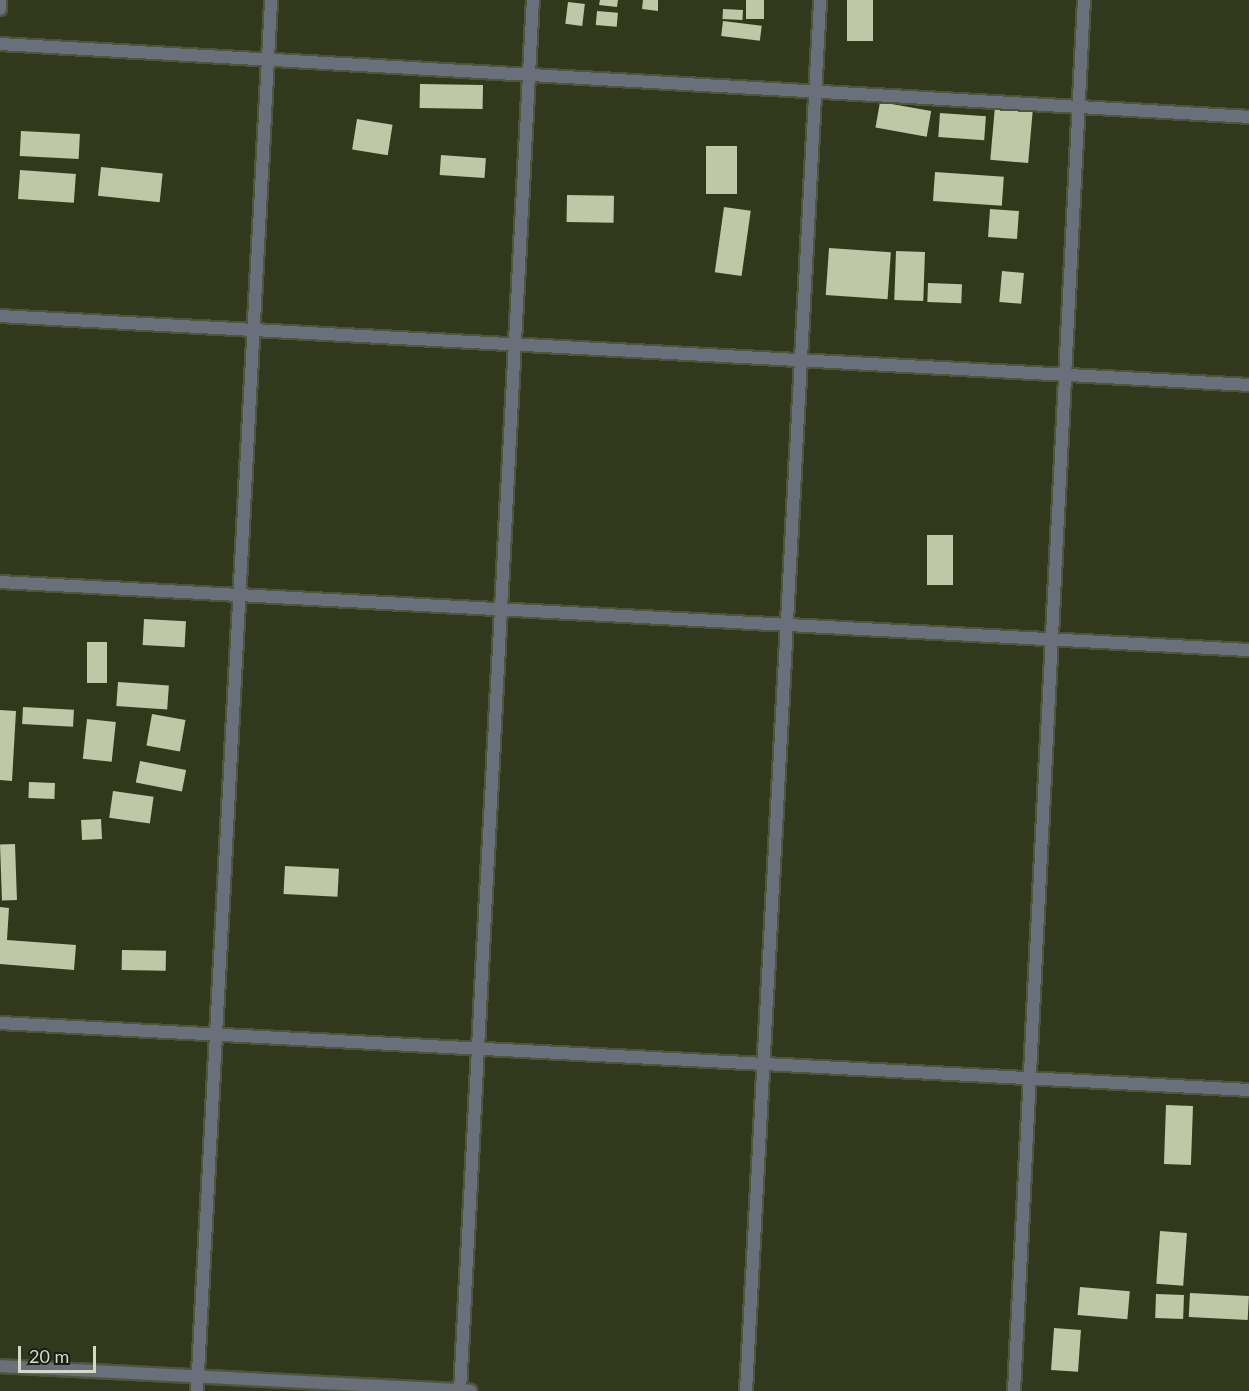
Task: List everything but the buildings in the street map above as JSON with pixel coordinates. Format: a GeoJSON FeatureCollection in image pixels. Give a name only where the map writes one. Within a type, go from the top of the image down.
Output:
{"type":"FeatureCollection","features":[{"type":"Feature","properties":{"kind":"street"},"geometry":{"type":"LineString","coordinates":[[0,0],[0,9]]}},
{"type":"Feature","properties":{"kind":"street"},"geometry":{"type":"LineString","coordinates":[[197,1391],[271,0]]}},
{"type":"Feature","properties":{"kind":"street"},"geometry":{"type":"LineString","coordinates":[[460,1391],[533,0]]}},
{"type":"Feature","properties":{"kind":"street"},"geometry":{"type":"LineString","coordinates":[[746,1391],[820,0]]}},
{"type":"Feature","properties":{"kind":"street"},"geometry":{"type":"LineString","coordinates":[[1014,1391],[1084,0]]}},
{"type":"Feature","properties":{"kind":"street"},"geometry":{"type":"LineString","coordinates":[[0,44],[1249,117]]}},
{"type":"Feature","properties":{"kind":"street"},"geometry":{"type":"LineString","coordinates":[[0,316],[1249,385]]}},
{"type":"Feature","properties":{"kind":"street"},"geometry":{"type":"LineString","coordinates":[[0,582],[1249,651]]}},
{"type":"Feature","properties":{"kind":"street"},"geometry":{"type":"LineString","coordinates":[[0,1023],[1249,1090]]}},
{"type":"Feature","properties":{"kind":"street"},"geometry":{"type":"LineString","coordinates":[[0,1366],[470,1391]]}}]}
